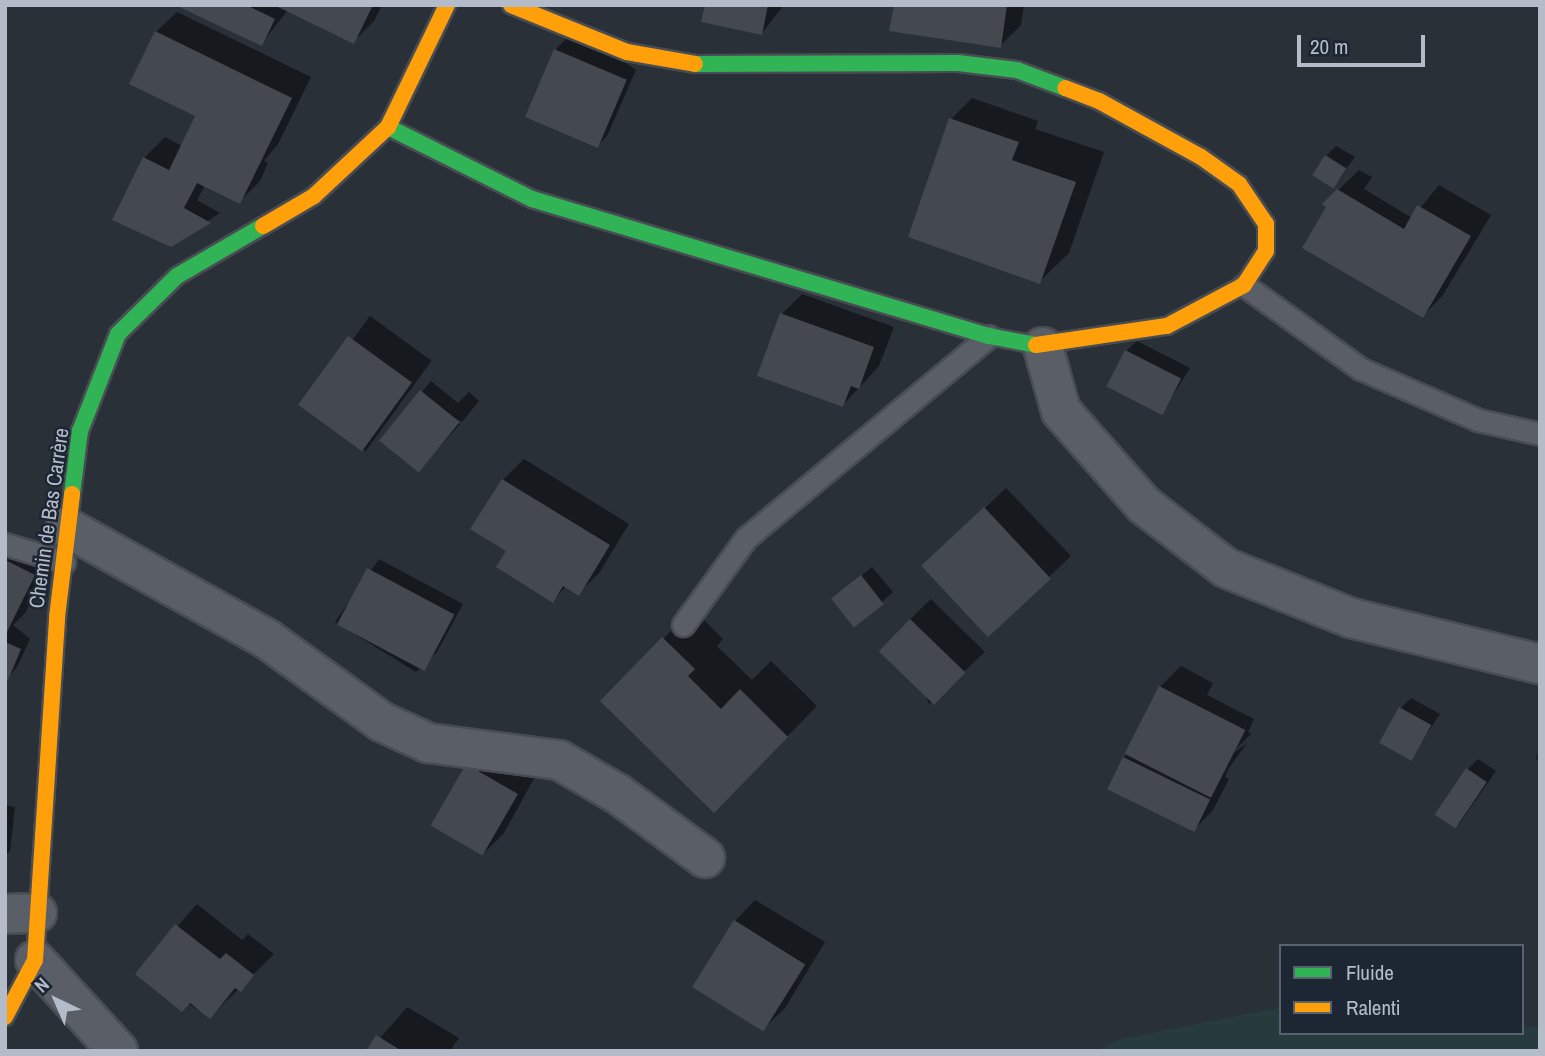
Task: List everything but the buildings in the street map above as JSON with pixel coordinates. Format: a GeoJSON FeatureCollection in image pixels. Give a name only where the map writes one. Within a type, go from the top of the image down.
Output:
{"type":"FeatureCollection","features":[{"type":"Feature","properties":{"kind":"street","name":"Chemin de Bas Carrère"},"geometry":{"type":"LineString","coordinates":[[5,1017],[35,960],[21,913],[80,431],[118,334],[177,275],[314,196],[388,127],[447,5]]}},
{"type":"Feature","properties":{"kind":"street"},"geometry":{"type":"LineString","coordinates":[[388,127],[532,200],[989,336],[1043,347],[1167,326],[1244,285],[1266,251],[1266,224],[1256,204],[1239,184],[1201,157],[1099,101],[1017,70],[958,63],[691,63],[626,52],[511,5]]}},
{"type":"Feature","properties":{"kind":"street"},"geometry":{"type":"LineString","coordinates":[[1043,347],[1061,411],[1144,505],[1226,568],[1351,618],[1540,664]]}},
{"type":"Feature","properties":{"kind":"street"},"geometry":{"type":"LineString","coordinates":[[65,545],[267,639],[382,722],[428,743],[559,760],[618,794],[705,858]]}},
{"type":"Feature","properties":{"kind":"street"},"geometry":{"type":"LineString","coordinates":[[35,960],[118,1051]]}},
{"type":"Feature","properties":{"kind":"lane"},"geometry":{"type":"LineString","coordinates":[[1244,285],[1361,369],[1478,420],[1540,435]]}},
{"type":"Feature","properties":{"kind":"lane"},"geometry":{"type":"LineString","coordinates":[[683,625],[746,538],[989,336]]}},
{"type":"Feature","properties":{"kind":"lane"},"geometry":{"type":"LineString","coordinates":[[5,544],[65,545]]}},
{"type":"Feature","properties":{"kind":"green space"},"geometry":{"type":"Polygon","coordinates":[[[1279,1007],[1279,1035],[1524,1035],[1524,1026],[1540,1027],[1540,1051],[1095,1051],[1121,1039],[1279,1007]]]}},
{"type":"Feature","properties":{"kind":"traffic: fast"},"geometry":{"type":"LineString","coordinates":[[695,64],[958,63],[1017,70],[1065,88]]}},
{"type":"Feature","properties":{"kind":"traffic: fast"},"geometry":{"type":"LineString","coordinates":[[388,127],[532,199],[989,336],[1036,345]]}},
{"type":"Feature","properties":{"kind":"traffic: fast"},"geometry":{"type":"LineString","coordinates":[[72,494],[80,431],[118,334],[177,276],[263,226]]}},
{"type":"Feature","properties":{"kind":"traffic: slow"},"geometry":{"type":"LineString","coordinates":[[263,226],[314,196],[388,127],[447,5]]}},
{"type":"Feature","properties":{"kind":"traffic: slow"},"geometry":{"type":"LineString","coordinates":[[511,5],[627,52],[695,64]]}},
{"type":"Feature","properties":{"kind":"traffic: slow"},"geometry":{"type":"LineString","coordinates":[[1036,345],[1167,326],[1244,285],[1266,251],[1266,224],[1239,184],[1201,157],[1099,101],[1065,88]]}},
{"type":"Feature","properties":{"kind":"traffic: slow"},"geometry":{"type":"LineString","coordinates":[[5,1017],[35,960],[57,617],[72,494]]}}]}
